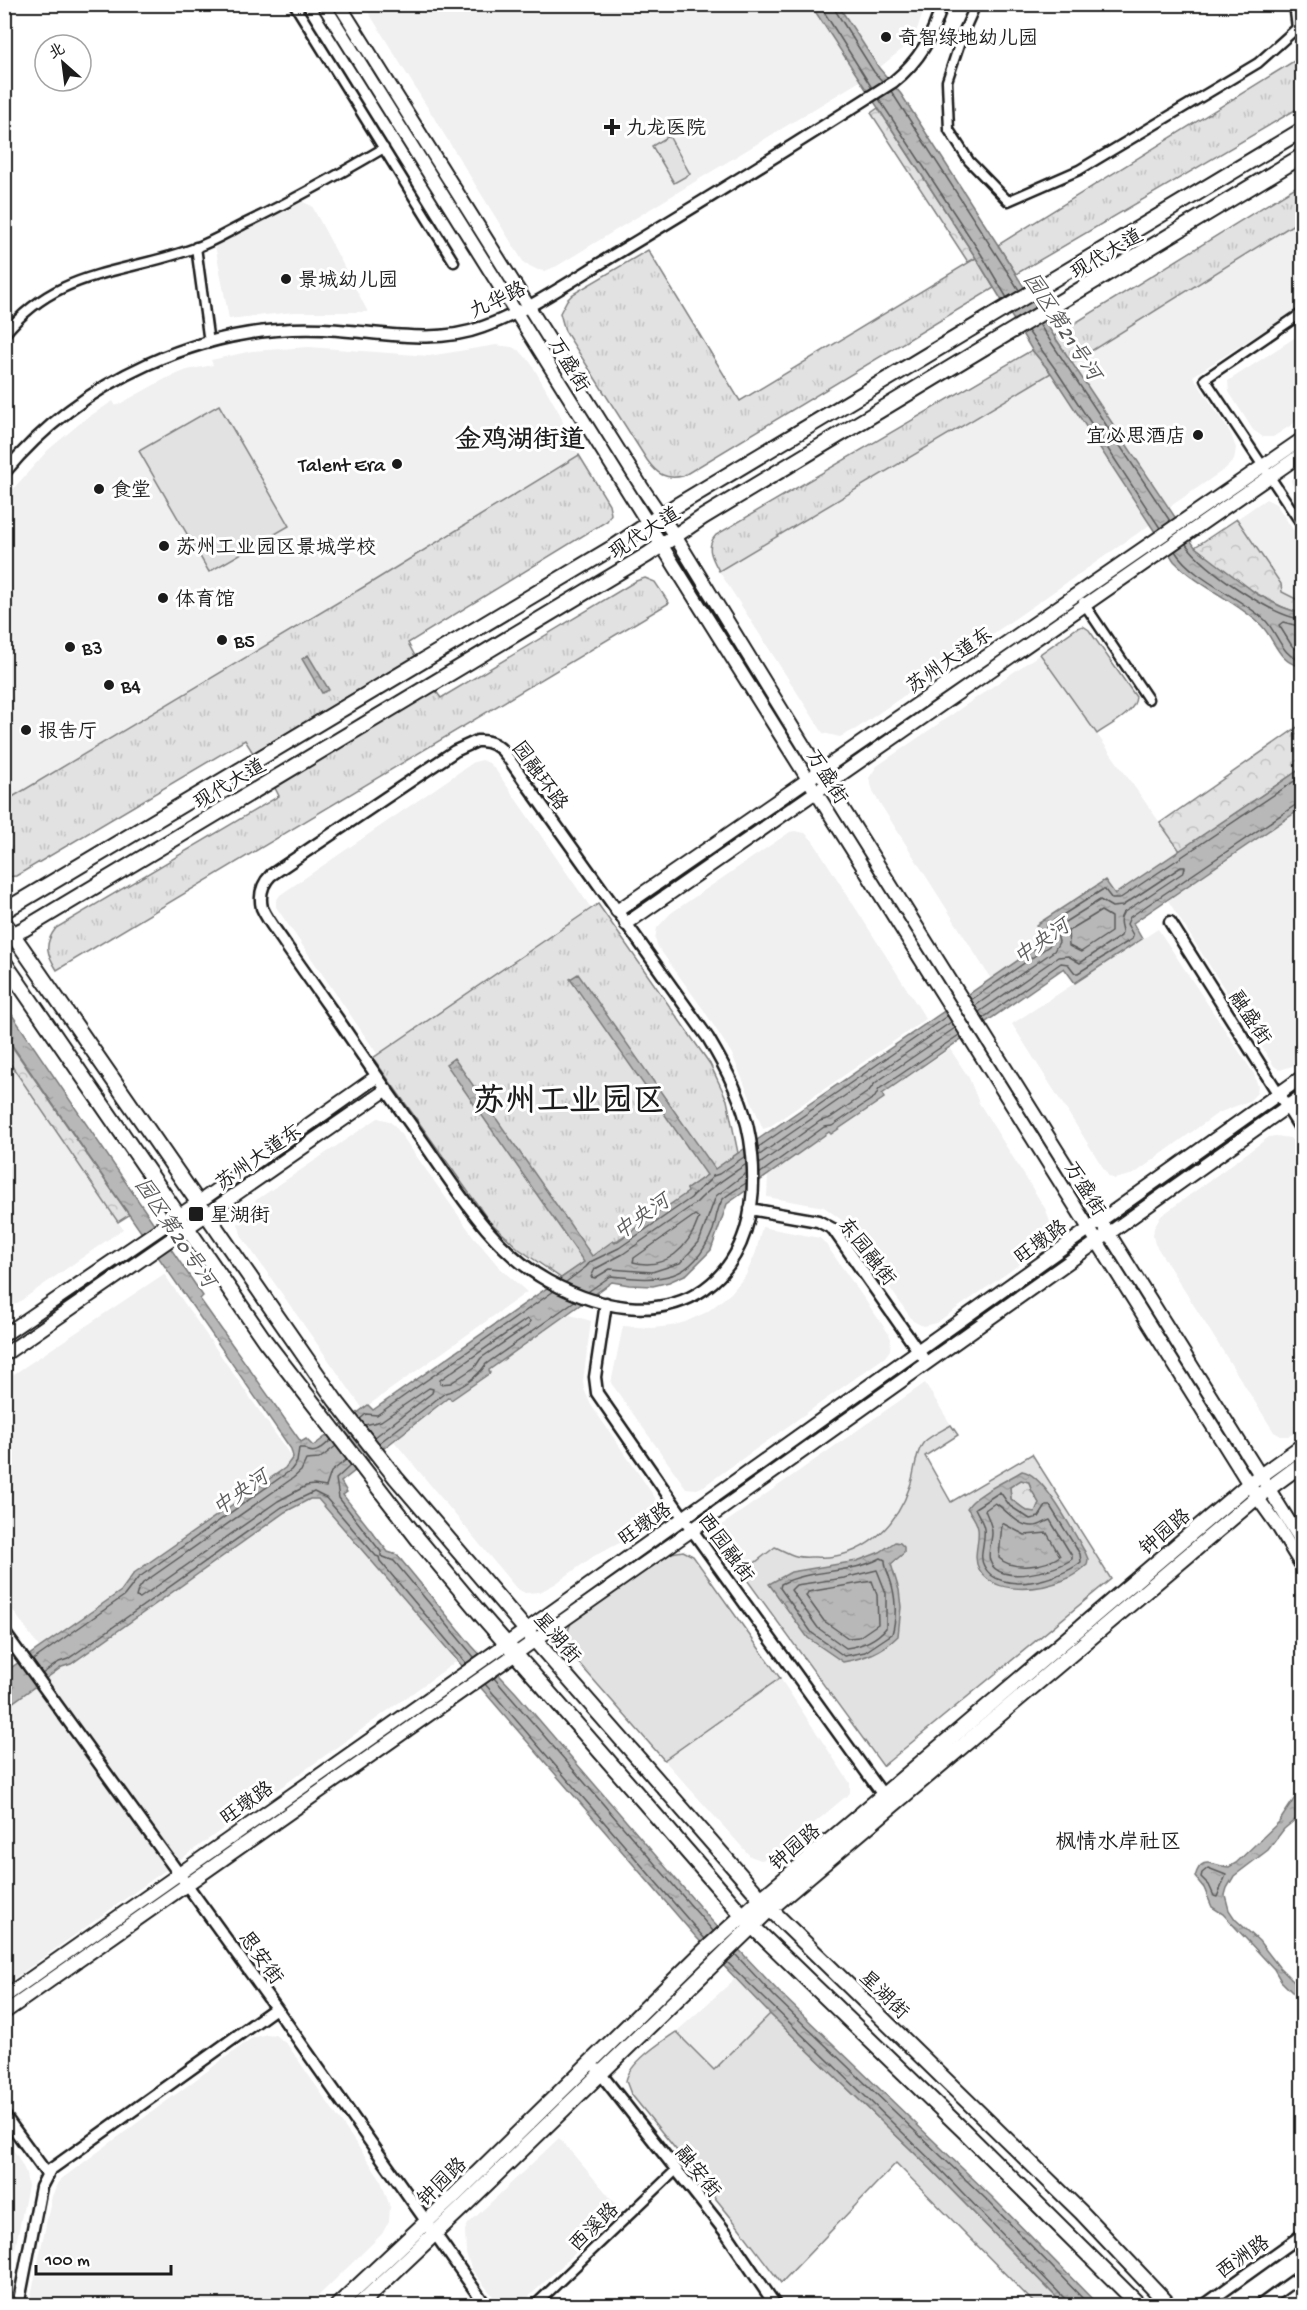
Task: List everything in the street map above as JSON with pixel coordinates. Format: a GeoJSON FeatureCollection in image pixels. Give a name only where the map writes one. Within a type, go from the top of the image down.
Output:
{"type":"FeatureCollection","features":[{"type":"Feature","properties":{"kind":"main road","name":"万盛街"},"geometry":{"type":"LineString","coordinates":[[323,4],[1097,1243],[1302,1566]]}},
{"type":"Feature","properties":{"kind":"main road","name":"万盛街"},"geometry":{"type":"LineString","coordinates":[[339,4],[643,489],[675,536],[1302,1542]]}},
{"type":"Feature","properties":{"kind":"main road","name":"现代大道"},"geometry":{"type":"LineString","coordinates":[[4,911],[587,563],[661,515],[1302,130]]}},
{"type":"Feature","properties":{"kind":"main road","name":"现代大道"},"geometry":{"type":"LineString","coordinates":[[9,936],[661,546],[703,517],[1302,156]]}},
{"type":"Feature","properties":{"kind":"main road","name":"苏州大道东"},"geometry":{"type":"LineString","coordinates":[[617,911],[807,780],[1081,599],[1164,551],[1266,472],[1302,439]]}},
{"type":"Feature","properties":{"kind":"main road","name":"苏州大道东"},"geometry":{"type":"LineString","coordinates":[[626,924],[815,792],[1081,599],[1183,521],[1266,472],[1302,454]]}},
{"type":"Feature","properties":{"kind":"main road","name":"星湖街"},"geometry":{"type":"LineString","coordinates":[[4,922],[9,936],[199,1202],[346,1414],[383,1462],[530,1635],[765,1904],[1072,2204],[1170,2306]]}},
{"type":"Feature","properties":{"kind":"main road"},"geometry":{"type":"LineString","coordinates":[[4,962],[266,1341],[418,1539],[747,1921],[1014,2180],[1140,2306]]}},
{"type":"Feature","properties":{"kind":"main road","name":"苏州大道东"},"geometry":{"type":"LineString","coordinates":[[4,1335],[199,1202],[376,1077]]}},
{"type":"Feature","properties":{"kind":"main road","name":"旺墩路"},"geometry":{"type":"LineString","coordinates":[[4,1997],[461,1676],[493,1661],[511,1649],[684,1518],[1302,1077]]}},
{"type":"Feature","properties":{"kind":"main road","name":"苏州大道东"},"geometry":{"type":"LineString","coordinates":[[4,1355],[173,1240],[386,1090]]}},
{"type":"Feature","properties":{"kind":"main road","name":"旺墩路"},"geometry":{"type":"LineString","coordinates":[[530,1635],[692,1530],[1302,1096]]}},
{"type":"Feature","properties":{"kind":"main road","name":"钟园路"},"geometry":{"type":"LineString","coordinates":[[337,2306],[705,1951],[731,1935],[883,1795],[1249,1484],[1302,1446]]}},
{"type":"Feature","properties":{"kind":"main road","name":"钟园路"},"geometry":{"type":"LineString","coordinates":[[765,1904],[1257,1497],[1302,1464]]}},
{"type":"Feature","properties":{"kind":"main road","name":"旺墩路"},"geometry":{"type":"LineString","coordinates":[[4,2013],[469,1686],[493,1661]]}},
{"type":"Feature","properties":{"kind":"main road","name":"钟园路"},"geometry":{"type":"LineString","coordinates":[[358,2306],[435,2234],[711,1964],[731,1935]]}},
{"type":"Feature","properties":{"kind":"street"},"geometry":{"type":"LineString","coordinates":[[294,4],[454,262]]}},
{"type":"Feature","properties":{"kind":"street","name":"九华路"},"geometry":{"type":"LineString","coordinates":[[4,473],[46,429],[102,388],[154,362],[210,343],[291,329],[324,329],[408,336],[452,334],[484,327],[516,313],[693,207],[893,82],[916,62],[924,50],[936,25],[942,4]]}},
{"type":"Feature","properties":{"kind":"street"},"geometry":{"type":"LineString","coordinates":[[976,4],[963,33],[947,81],[949,130],[969,161],[1008,201],[1078,170],[1258,63],[1297,28],[1294,4]]}},
{"type":"Feature","properties":{"kind":"street"},"geometry":{"type":"LineString","coordinates":[[4,334],[20,315],[34,304],[69,283],[196,247],[292,201],[384,148]]}},
{"type":"Feature","properties":{"kind":"street"},"geometry":{"type":"LineString","coordinates":[[196,247],[210,343]]}},
{"type":"Feature","properties":{"kind":"street"},"geometry":{"type":"LineString","coordinates":[[1302,313],[1204,379],[1302,525]]}},
{"type":"Feature","properties":{"kind":"street"},"geometry":{"type":"LineString","coordinates":[[1081,599],[1148,699]]}},
{"type":"Feature","properties":{"kind":"street","name":"园融环路"},"geometry":{"type":"LineString","coordinates":[[484,741],[497,745],[504,752],[626,924],[716,1052],[742,1106],[750,1138],[751,1204],[740,1245],[733,1260],[703,1291],[683,1301],[661,1306],[626,1306],[594,1300],[547,1280],[505,1247],[474,1214],[376,1077],[262,908],[260,900],[262,887],[275,871],[454,751],[473,742],[484,741]]}},
{"type":"Feature","properties":{"kind":"street","name":"融盛街"},"geometry":{"type":"LineString","coordinates":[[1170,922],[1302,1131]]}},
{"type":"Feature","properties":{"kind":"street","name":"东园融街"},"geometry":{"type":"LineString","coordinates":[[751,1204],[818,1221],[833,1229],[926,1362]]}},
{"type":"Feature","properties":{"kind":"street","name":"西园融街"},"geometry":{"type":"LineString","coordinates":[[606,1303],[595,1377],[597,1393],[692,1530],[883,1795]]}},
{"type":"Feature","properties":{"kind":"street","name":"思安街"},"geometry":{"type":"LineString","coordinates":[[4,1632],[276,2008],[486,2306]]}},
{"type":"Feature","properties":{"kind":"street"},"geometry":{"type":"LineString","coordinates":[[18,2306],[41,2187],[46,2174],[55,2165],[276,2008]]}},
{"type":"Feature","properties":{"kind":"street","name":"融安街"},"geometry":{"type":"LineString","coordinates":[[591,2062],[727,2234],[776,2306]]}},
{"type":"Feature","properties":{"kind":"street"},"geometry":{"type":"LineString","coordinates":[[4,2115],[46,2174]]}},
{"type":"Feature","properties":{"kind":"street","name":"西溪路"},"geometry":{"type":"LineString","coordinates":[[534,2306],[675,2171]]}},
{"type":"Feature","properties":{"kind":"street","name":"西洲路"},"geometry":{"type":"LineString","coordinates":[[1203,2306],[1302,2235]]}},
{"type":"Feature","properties":{"kind":"street"},"geometry":{"type":"LineString","coordinates":[[1259,2306],[1302,2275]]}},
{"type":"Feature","properties":{"kind":"shaded area","name":"九龙医院"},"geometry":{"type":"Polygon","coordinates":[[[364,5],[811,5],[860,81],[557,266],[545,271],[538,270],[524,263],[364,5]]]}},
{"type":"Feature","properties":{"kind":"shaded area","name":"奇智绿地幼儿园"},"geometry":{"type":"Polygon","coordinates":[[[838,5],[926,5],[916,32],[901,50],[879,68],[838,5]]]}},
{"type":"Feature","properties":{"kind":"shaded area","name":"景城幼儿园"},"geometry":{"type":"Polygon","coordinates":[[[303,202],[312,206],[368,312],[294,312],[229,319],[215,245],[303,202]]]}},
{"type":"Feature","properties":{"kind":"shaded area"},"geometry":{"type":"Polygon","coordinates":[[[1302,219],[1302,306],[1193,376],[1231,434],[1236,448],[1234,460],[1225,469],[1168,508],[1072,363],[1302,219]]]}},
{"type":"Feature","properties":{"kind":"shaded area"},"geometry":{"type":"Polygon","coordinates":[[[1302,333],[1302,418],[1273,437],[1263,437],[1253,430],[1229,392],[1228,381],[1302,333]]]}},
{"type":"Feature","properties":{"kind":"shaded area","name":"苏州工业园区景城学校"},"geometry":{"type":"Polygon","coordinates":[[[496,345],[512,347],[520,351],[531,363],[561,416],[566,432],[579,455],[352,595],[5,802],[5,498],[48,450],[84,420],[113,401],[116,406],[165,379],[187,370],[213,365],[211,360],[252,351],[309,347],[429,356],[496,345]]]}},
{"type":"Feature","properties":{"kind":"shaded area"},"geometry":{"type":"Polygon","coordinates":[[[1051,373],[1151,524],[856,729],[840,737],[823,733],[719,571],[1051,373]]]}},
{"type":"Feature","properties":{"kind":"shaded area"},"geometry":{"type":"Polygon","coordinates":[[[1302,467],[1302,503],[1291,480],[1302,467]]]}},
{"type":"Feature","properties":{"kind":"shaded area"},"geometry":{"type":"Polygon","coordinates":[[[1266,499],[1276,504],[1302,543],[1302,602],[1282,592],[1281,584],[1237,519],[1266,499]]]}},
{"type":"Feature","properties":{"kind":"shaded area"},"geometry":{"type":"Polygon","coordinates":[[[1040,654],[1180,851],[1115,894],[1105,880],[1036,925],[1046,940],[991,979],[874,794],[869,778],[877,766],[1040,654]]]}},
{"type":"Feature","properties":{"kind":"shaded area"},"geometry":{"type":"Polygon","coordinates":[[[482,760],[495,769],[591,908],[378,1055],[276,907],[276,901],[280,895],[474,762],[482,760]]]}},
{"type":"Feature","properties":{"kind":"shaded area"},"geometry":{"type":"Polygon","coordinates":[[[1302,808],[1302,1059],[1280,1070],[1274,1066],[1167,899],[1302,808]]]}},
{"type":"Feature","properties":{"kind":"shaded area"},"geometry":{"type":"Polygon","coordinates":[[[790,832],[805,833],[813,841],[926,1019],[763,1129],[732,1054],[658,947],[655,939],[657,928],[671,913],[790,832]]]}},
{"type":"Feature","properties":{"kind":"shaded area"},"geometry":{"type":"Polygon","coordinates":[[[1158,929],[1254,1074],[1258,1086],[1257,1093],[1249,1101],[1218,1113],[1134,1174],[1114,1179],[1109,1177],[1012,1024],[1158,929]]]}},
{"type":"Feature","properties":{"kind":"shaded area"},"geometry":{"type":"Polygon","coordinates":[[[950,1049],[969,1078],[979,1103],[1046,1210],[1053,1231],[1043,1248],[936,1323],[923,1326],[913,1321],[843,1221],[824,1207],[767,1197],[768,1175],[829,1131],[830,1134],[883,1098],[881,1095],[950,1049]]]}},
{"type":"Feature","properties":{"kind":"shaded area"},"geometry":{"type":"Polygon","coordinates":[[[4,1056],[123,1229],[16,1304],[8,1306],[4,1306],[4,1175],[12,1161],[11,1154],[5,1147],[4,1056]]]}},
{"type":"Feature","properties":{"kind":"shaded area"},"geometry":{"type":"Polygon","coordinates":[[[378,1118],[389,1121],[395,1126],[473,1236],[500,1268],[527,1292],[363,1409],[242,1237],[238,1224],[246,1207],[378,1118]]]}},
{"type":"Feature","properties":{"kind":"shaded area"},"geometry":{"type":"Polygon","coordinates":[[[1269,1137],[1290,1138],[1302,1151],[1302,1429],[1289,1436],[1281,1436],[1274,1432],[1155,1244],[1153,1236],[1154,1228],[1161,1216],[1269,1137]]]}},
{"type":"Feature","properties":{"kind":"shaded area"},"geometry":{"type":"Polygon","coordinates":[[[762,1227],[820,1238],[889,1334],[890,1350],[885,1357],[704,1486],[697,1489],[686,1488],[611,1383],[623,1326],[652,1328],[671,1326],[707,1312],[731,1293],[746,1275],[756,1252],[762,1227]]]}},
{"type":"Feature","properties":{"kind":"shaded area"},"geometry":{"type":"Polygon","coordinates":[[[164,1274],[322,1501],[457,1661],[5,1985],[5,1708],[56,1671],[5,1599],[5,1380],[164,1274]]]}},
{"type":"Feature","properties":{"kind":"shaded area"},"geometry":{"type":"Polygon","coordinates":[[[567,1314],[591,1321],[583,1381],[584,1389],[591,1405],[654,1496],[661,1512],[659,1518],[642,1532],[594,1556],[555,1584],[540,1592],[525,1593],[516,1588],[393,1440],[449,1397],[452,1399],[490,1373],[488,1370],[567,1314]]]}},
{"type":"Feature","properties":{"kind":"shaded area"},"geometry":{"type":"Polygon","coordinates":[[[925,1383],[951,1425],[925,1442],[903,1505],[887,1528],[863,1546],[839,1557],[798,1557],[775,1548],[742,1573],[717,1536],[716,1532],[719,1527],[925,1383]]]}},
{"type":"Feature","properties":{"kind":"shaded area"},"geometry":{"type":"Polygon","coordinates":[[[780,1678],[850,1783],[850,1793],[774,1857],[761,1860],[750,1856],[664,1760],[780,1678]]]}},
{"type":"Feature","properties":{"kind":"shaded area"},"geometry":{"type":"Polygon","coordinates":[[[735,1979],[770,2014],[714,2070],[676,2032],[735,1979]]]}},
{"type":"Feature","properties":{"kind":"shaded area"},"geometry":{"type":"Polygon","coordinates":[[[267,2034],[275,2035],[287,2044],[380,2178],[390,2207],[389,2221],[382,2234],[309,2305],[29,2305],[52,2196],[60,2180],[252,2038],[267,2034]]]}},
{"type":"Feature","properties":{"kind":"shaded area"},"geometry":{"type":"Polygon","coordinates":[[[5,2138],[26,2173],[28,2186],[5,2297],[5,2138]]]}},
{"type":"Feature","properties":{"kind":"shaded area"},"geometry":{"type":"Polygon","coordinates":[[[559,2138],[621,2210],[520,2305],[500,2305],[472,2270],[466,2254],[465,2230],[468,2224],[559,2138]]]}},
{"type":"Feature","properties":{"kind":"green space"},"geometry":{"type":"Polygon","coordinates":[[[1302,56],[1302,106],[1016,274],[998,245],[1302,56]]]}},
{"type":"Feature","properties":{"kind":"green space"},"geometry":{"type":"Polygon","coordinates":[[[878,108],[976,258],[968,262],[871,113],[878,108]]]}},
{"type":"Feature","properties":{"kind":"green space"},"geometry":{"type":"Polygon","coordinates":[[[669,136],[690,174],[674,183],[652,146],[669,136]]]}},
{"type":"Feature","properties":{"kind":"green space"},"geometry":{"type":"Polygon","coordinates":[[[1302,183],[1302,219],[1072,363],[1054,336],[1302,183]]]}},
{"type":"Feature","properties":{"kind":"green space"},"geometry":{"type":"Polygon","coordinates":[[[648,250],[740,401],[976,258],[994,288],[683,476],[671,477],[662,475],[647,460],[565,331],[560,313],[573,294],[648,250]]]}},
{"type":"Feature","properties":{"kind":"green space"},"geometry":{"type":"Polygon","coordinates":[[[1032,350],[1051,373],[719,571],[710,548],[716,535],[1032,350]]]}},
{"type":"Feature","properties":{"kind":"green space"},"geometry":{"type":"Polygon","coordinates":[[[219,405],[289,526],[209,572],[139,451],[219,405]]]}},
{"type":"Feature","properties":{"kind":"green space"},"geometry":{"type":"Polygon","coordinates":[[[579,455],[609,504],[611,514],[607,521],[408,643],[415,656],[253,753],[245,740],[16,876],[5,877],[4,802],[579,455]]]}},
{"type":"Feature","properties":{"kind":"green space"},"geometry":{"type":"Polygon","coordinates":[[[1237,519],[1281,584],[1282,592],[1302,602],[1302,614],[1259,595],[1195,547],[1237,519]]]}},
{"type":"Feature","properties":{"kind":"green space"},"geometry":{"type":"Polygon","coordinates":[[[645,578],[655,582],[669,603],[57,970],[48,949],[49,939],[56,928],[279,796],[274,786],[435,690],[441,698],[636,581],[645,578]]]}},
{"type":"Feature","properties":{"kind":"green space"},"geometry":{"type":"Polygon","coordinates":[[[1083,626],[1089,630],[1136,697],[1135,703],[1126,714],[1097,734],[1040,654],[1083,626]]]}},
{"type":"Feature","properties":{"kind":"green space"},"geometry":{"type":"Polygon","coordinates":[[[1302,724],[1302,768],[1180,851],[1160,823],[1302,724]]]}},
{"type":"Feature","properties":{"kind":"green space"},"geometry":{"type":"Polygon","coordinates":[[[598,904],[710,1064],[727,1100],[738,1153],[687,1189],[689,1192],[561,1278],[519,1249],[489,1221],[373,1058],[598,904]]]}},
{"type":"Feature","properties":{"kind":"green space"},"geometry":{"type":"Polygon","coordinates":[[[4,1035],[129,1215],[118,1222],[5,1056],[4,1035]]]}},
{"type":"Feature","properties":{"kind":"green space"},"geometry":{"type":"Polygon","coordinates":[[[951,1425],[958,1435],[925,1456],[951,1502],[1032,1454],[1111,1579],[883,1766],[742,1573],[775,1547],[798,1557],[832,1557],[862,1547],[886,1528],[896,1515],[912,1481],[919,1452],[924,1442],[951,1425]]]}},
{"type":"Feature","properties":{"kind":"green space"},"geometry":{"type":"Polygon","coordinates":[[[1021,1480],[1029,1482],[1039,1503],[1035,1512],[1027,1511],[1011,1499],[1012,1483],[1021,1480]]]}},
{"type":"Feature","properties":{"kind":"green space"},"geometry":{"type":"Polygon","coordinates":[[[683,1551],[693,1556],[780,1678],[664,1760],[577,1661],[569,1646],[567,1636],[573,1620],[671,1553],[683,1551]]]}},
{"type":"Feature","properties":{"kind":"green space"},"geometry":{"type":"Polygon","coordinates":[[[770,2014],[931,2169],[1064,2305],[1036,2305],[896,2163],[781,2283],[631,2094],[626,2081],[628,2074],[639,2060],[676,2032],[714,2070],[770,2014]]]}},
{"type":"Feature","properties":{"kind":"water"},"geometry":{"type":"Polygon","coordinates":[[[811,5],[838,5],[879,68],[901,94],[1054,336],[1195,547],[1257,594],[1302,614],[1302,666],[1288,661],[1266,631],[1251,616],[1194,578],[1174,561],[1051,373],[1032,350],[976,258],[811,5]]]}},
{"type":"Feature","properties":{"kind":"water"},"geometry":{"type":"Polygon","coordinates":[[[308,655],[329,690],[322,693],[302,659],[308,655]]]}},
{"type":"Feature","properties":{"kind":"water"},"geometry":{"type":"Polygon","coordinates":[[[1302,768],[1302,808],[1133,923],[1142,939],[1075,983],[1064,968],[882,1094],[884,1098],[831,1134],[829,1132],[727,1204],[711,1250],[687,1274],[653,1286],[612,1282],[489,1370],[490,1373],[451,1400],[449,1397],[341,1482],[347,1492],[343,1495],[388,1552],[397,1555],[472,1646],[516,1693],[711,1920],[779,1992],[991,2196],[1098,2305],[1064,2305],[931,2169],[770,2014],[695,1936],[318,1499],[310,1499],[285,1512],[71,1664],[62,1667],[5,1708],[5,1672],[121,1591],[134,1573],[285,1468],[293,1457],[291,1449],[5,1035],[4,1003],[203,1296],[200,1299],[301,1442],[306,1439],[313,1446],[368,1405],[373,1410],[584,1262],[446,1064],[454,1058],[592,1256],[613,1241],[615,1243],[688,1192],[687,1189],[707,1175],[570,979],[578,974],[715,1169],[1046,941],[1036,925],[1105,880],[1115,894],[1302,768]]]}},
{"type":"Feature","properties":{"kind":"water"},"geometry":{"type":"Polygon","coordinates":[[[1022,1471],[1030,1474],[1048,1492],[1088,1559],[1087,1565],[1079,1572],[1054,1584],[1031,1588],[1006,1587],[986,1578],[977,1564],[977,1526],[967,1508],[984,1493],[1022,1471]],[[1021,1480],[1010,1487],[1011,1499],[1027,1511],[1035,1512],[1039,1503],[1029,1482],[1021,1480]]]}},
{"type":"Feature","properties":{"kind":"water"},"geometry":{"type":"Polygon","coordinates":[[[895,1542],[904,1547],[904,1553],[891,1564],[899,1590],[901,1607],[898,1636],[886,1646],[866,1656],[843,1662],[808,1638],[769,1584],[791,1572],[857,1561],[880,1552],[895,1542]]]}},
{"type":"Feature","properties":{"kind":"water"},"geometry":{"type":"Polygon","coordinates":[[[1302,1787],[1302,1814],[1284,1829],[1268,1850],[1234,1876],[1225,1895],[1229,1910],[1235,1919],[1259,1941],[1279,1967],[1302,1987],[1302,2002],[1223,1914],[1212,1907],[1204,1888],[1195,1877],[1204,1863],[1229,1867],[1236,1863],[1279,1822],[1302,1787]]]}},
{"type":"Feature","properties":{"kind":"place","name":"奇智绿地幼儿园"},"geometry":{"type":"Point","coordinates":[886,37]}},
{"type":"Feature","properties":{"kind":"place","name":"九龙医院"},"geometry":{"type":"Point","coordinates":[612,127]}},
{"type":"Feature","properties":{"kind":"place","name":"景城幼儿园"},"geometry":{"type":"Point","coordinates":[286,279]}},
{"type":"Feature","properties":{"kind":"place","name":"宜必思酒店"},"geometry":{"type":"Point","coordinates":[1198,435]}},
{"type":"Feature","properties":{"kind":"place","name":"Talent Era"},"geometry":{"type":"Point","coordinates":[397,464]}},
{"type":"Feature","properties":{"kind":"place","name":"食堂"},"geometry":{"type":"Point","coordinates":[99,489]}},
{"type":"Feature","properties":{"kind":"place","name":"苏州工业园区景城学校"},"geometry":{"type":"Point","coordinates":[164,546]}},
{"type":"Feature","properties":{"kind":"place","name":"体育馆"},"geometry":{"type":"Point","coordinates":[163,598]}},
{"type":"Feature","properties":{"kind":"place","name":"B5"},"geometry":{"type":"Point","coordinates":[222,640]}},
{"type":"Feature","properties":{"kind":"place","name":"B3"},"geometry":{"type":"Point","coordinates":[70,647]}},
{"type":"Feature","properties":{"kind":"place","name":"B4"},"geometry":{"type":"Point","coordinates":[109,685]}},
{"type":"Feature","properties":{"kind":"place","name":"报告厅"},"geometry":{"type":"Point","coordinates":[26,730]}},
{"type":"Feature","properties":{"kind":"place","name":"星湖街"},"geometry":{"type":"Point","coordinates":[196,1214]}},
{"type":"Feature","properties":{"kind":"district","name":"金鸡湖街道"},"geometry":{"type":"Point","coordinates":[520,438]}},
{"type":"Feature","properties":{"kind":"district","name":"苏州工业园区"},"geometry":{"type":"Point","coordinates":[569,1099]}},
{"type":"Feature","properties":{"kind":"district","name":"枫情水岸社区"},"geometry":{"type":"Point","coordinates":[1118,1841]}},
{"type":"Feature","properties":{"kind":"water label","name":"园区第21号河"},"geometry":{"type":"Point","coordinates":[1063,326]}},
{"type":"Feature","properties":{"kind":"water label","name":"中央河"},"geometry":{"type":"Point","coordinates":[1041,941]}},
{"type":"Feature","properties":{"kind":"water label","name":"中央河"},"geometry":{"type":"Point","coordinates":[641,1216]}},
{"type":"Feature","properties":{"kind":"water label","name":"园区第20号河"},"geometry":{"type":"Point","coordinates":[176,1232]}},
{"type":"Feature","properties":{"kind":"water label","name":"中央河"},"geometry":{"type":"Point","coordinates":[240,1492]}}]}
